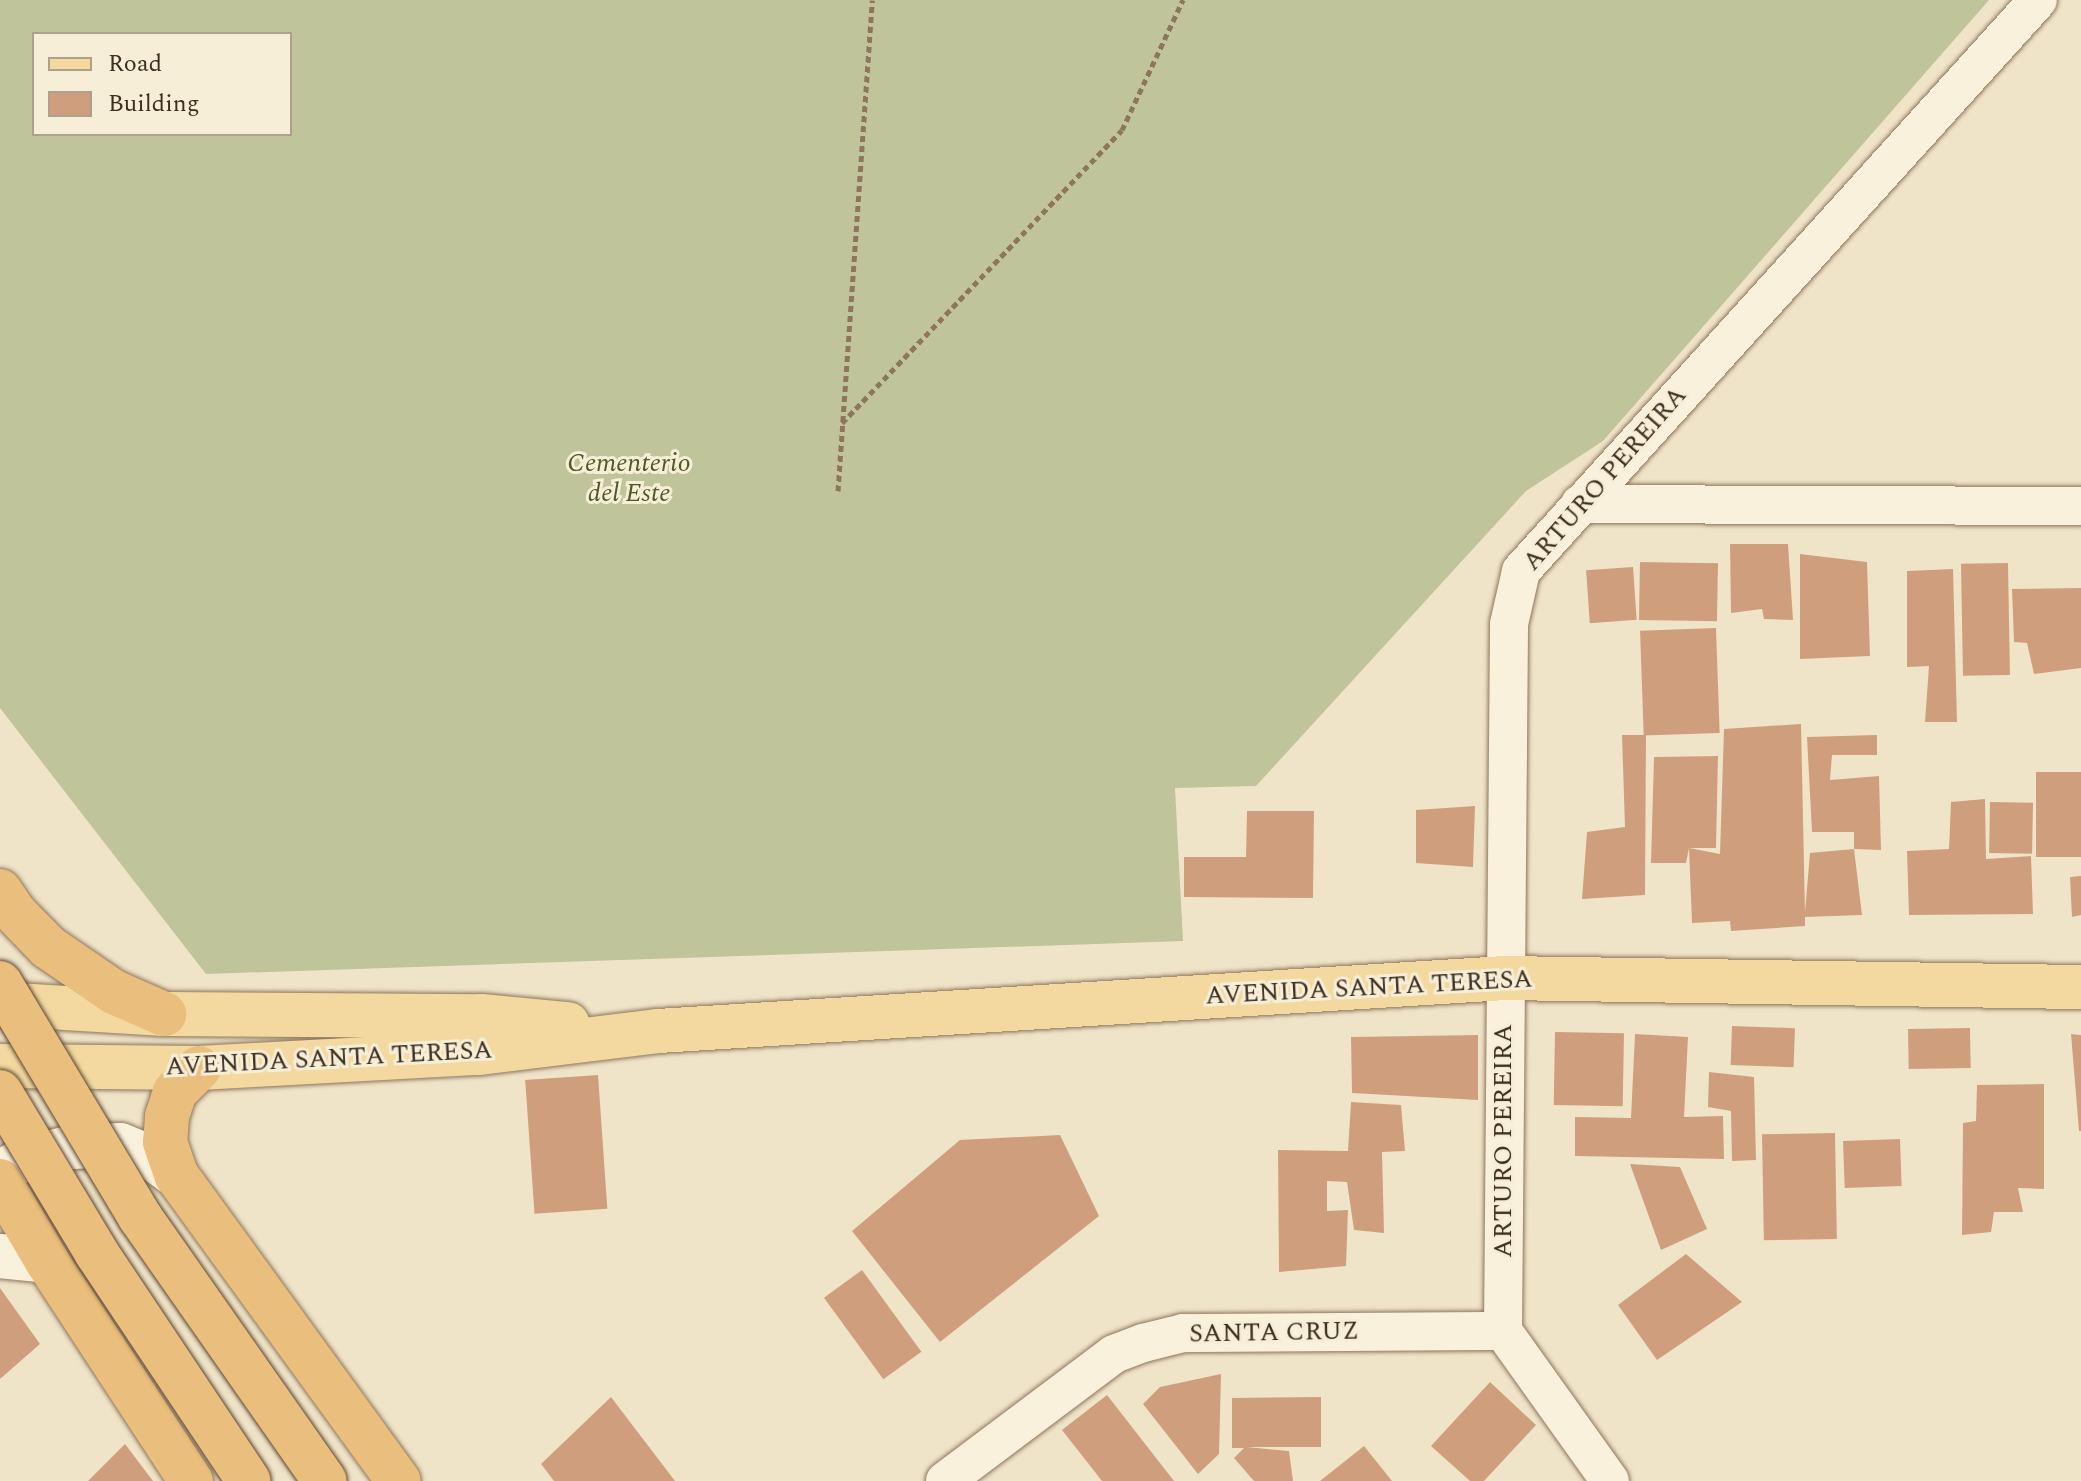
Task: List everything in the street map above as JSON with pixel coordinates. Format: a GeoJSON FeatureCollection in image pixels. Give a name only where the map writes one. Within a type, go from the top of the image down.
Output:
{"type":"FeatureCollection","features":[{"type":"Feature","properties":{"kind":"highway"},"geometry":{"type":"LineString","coordinates":[[0,891],[14,912],[48,947],[114,992],[164,1014]]}},
{"type":"Feature","properties":{"kind":"highway"},"geometry":{"type":"LineString","coordinates":[[0,983],[140,1217],[325,1481]]}},
{"type":"Feature","properties":{"kind":"highway"},"geometry":{"type":"LineString","coordinates":[[199,1068],[175,1092],[167,1116],[165,1142],[177,1176],[399,1481]]}},
{"type":"Feature","properties":{"kind":"highway"},"geometry":{"type":"LineString","coordinates":[[0,1092],[96,1252],[249,1481]]}},
{"type":"Feature","properties":{"kind":"highway"},"geometry":{"type":"LineString","coordinates":[[0,1181],[47,1261],[191,1481]]}},
{"type":"Feature","properties":{"kind":"main road","name":"AVENIDA SANTA TERESA"},"geometry":{"type":"LineString","coordinates":[[0,1066],[199,1068],[479,1053],[658,1031],[1505,978],[2081,987]]}},
{"type":"Feature","properties":{"kind":"main road","name":"AVENIDA SANTA TERESA"},"geometry":{"type":"LineString","coordinates":[[0,1004],[164,1014],[481,1016],[658,1031]]}},
{"type":"Feature","properties":{"kind":"main road"},"geometry":{"type":"LineString","coordinates":[[0,1173],[22,1160],[72,1147],[120,1145],[152,1158],[177,1176]]}},
{"type":"Feature","properties":{"kind":"main road"},"geometry":{"type":"LineString","coordinates":[[0,1256],[47,1261]]}},
{"type":"Feature","properties":{"kind":"street","name":"ARTURO PEREIRA"},"geometry":{"type":"LineString","coordinates":[[1503,1331],[1509,624],[1521,571],[2038,0]]}},
{"type":"Feature","properties":{"kind":"street"},"geometry":{"type":"LineString","coordinates":[[1580,504],[2081,506]]}},
{"type":"Feature","properties":{"kind":"street"},"geometry":{"type":"LineString","coordinates":[[1503,1331],[1610,1481]]}},
{"type":"Feature","properties":{"kind":"street","name":"SANTA CRUZ"},"geometry":{"type":"LineString","coordinates":[[945,1481],[987,1469],[1114,1354],[1156,1339],[1183,1333],[1503,1331]]}},
{"type":"Feature","properties":{"kind":"path"},"geometry":{"type":"LineString","coordinates":[[838,491],[872,0]]}},
{"type":"Feature","properties":{"kind":"path"},"geometry":{"type":"LineString","coordinates":[[842,423],[1122,130],[1183,0]]}},
{"type":"Feature","properties":{"kind":"green space","name":"Cementerio del Este"},"geometry":{"type":"Polygon","coordinates":[[[0,0],[1989,0],[1603,441],[1526,491],[1256,786],[1175,788],[1183,941],[206,974],[0,708],[0,0]]]}},
{"type":"Feature","properties":{"kind":"building"},"geometry":{"type":"Polygon","coordinates":[[[1730,544],[1788,544],[1793,620],[1764,619],[1762,609],[1731,613],[1730,544]]]}},
{"type":"Feature","properties":{"kind":"building"},"geometry":{"type":"Polygon","coordinates":[[[1800,554],[1867,562],[1870,656],[1800,659],[1800,554]]]}},
{"type":"Feature","properties":{"kind":"building"},"geometry":{"type":"Polygon","coordinates":[[[1640,562],[1718,563],[1717,621],[1639,620],[1640,562]]]}},
{"type":"Feature","properties":{"kind":"building"},"geometry":{"type":"Polygon","coordinates":[[[2008,563],[2010,675],[1963,676],[1961,564],[2008,563]]]}},
{"type":"Feature","properties":{"kind":"building"},"geometry":{"type":"Polygon","coordinates":[[[1633,567],[1637,620],[1590,623],[1586,570],[1633,567]]]}},
{"type":"Feature","properties":{"kind":"building"},"geometry":{"type":"Polygon","coordinates":[[[1953,569],[1957,722],[1925,722],[1929,666],[1907,667],[1907,571],[1953,569]]]}},
{"type":"Feature","properties":{"kind":"building"},"geometry":{"type":"Polygon","coordinates":[[[2081,588],[2081,668],[2034,674],[2027,643],[2014,642],[2012,589],[2081,588]]]}},
{"type":"Feature","properties":{"kind":"building"},"geometry":{"type":"Polygon","coordinates":[[[1716,628],[1720,733],[1644,736],[1640,631],[1716,628]]]}},
{"type":"Feature","properties":{"kind":"building"},"geometry":{"type":"Polygon","coordinates":[[[1801,724],[1805,912],[1810,853],[1854,849],[1862,915],[1805,917],[1805,926],[1731,931],[1730,921],[1692,923],[1689,848],[1720,854],[1724,729],[1801,724]]]}},
{"type":"Feature","properties":{"kind":"building"},"geometry":{"type":"Polygon","coordinates":[[[1622,735],[1646,735],[1645,895],[1582,899],[1587,832],[1625,827],[1622,735]]]}},
{"type":"Feature","properties":{"kind":"building"},"geometry":{"type":"Polygon","coordinates":[[[1877,735],[1877,755],[1832,755],[1830,780],[1879,776],[1881,850],[1854,849],[1854,832],[1812,832],[1807,737],[1877,735]]]}},
{"type":"Feature","properties":{"kind":"building"},"geometry":{"type":"Polygon","coordinates":[[[1718,756],[1716,848],[1689,848],[1686,863],[1651,863],[1654,757],[1718,756]]]}},
{"type":"Feature","properties":{"kind":"building"},"geometry":{"type":"Polygon","coordinates":[[[2036,772],[2081,772],[2081,857],[2036,857],[2036,772]]]}},
{"type":"Feature","properties":{"kind":"building"},"geometry":{"type":"Polygon","coordinates":[[[1985,799],[1986,859],[2031,856],[2033,914],[1909,915],[1907,851],[1949,849],[1951,802],[1985,799]]]}},
{"type":"Feature","properties":{"kind":"building"},"geometry":{"type":"Polygon","coordinates":[[[1990,802],[2033,803],[2032,854],[1989,853],[1990,802]]]}},
{"type":"Feature","properties":{"kind":"building"},"geometry":{"type":"Polygon","coordinates":[[[1475,806],[1473,867],[1416,863],[1416,810],[1475,806]]]}},
{"type":"Feature","properties":{"kind":"building"},"geometry":{"type":"Polygon","coordinates":[[[1247,811],[1314,811],[1313,898],[1184,897],[1184,857],[1246,857],[1247,811]]]}},
{"type":"Feature","properties":{"kind":"building"},"geometry":{"type":"Polygon","coordinates":[[[2081,876],[2081,915],[2072,917],[2070,877],[2081,876]]]}},
{"type":"Feature","properties":{"kind":"building"},"geometry":{"type":"Polygon","coordinates":[[[1732,1026],[1795,1028],[1794,1067],[1731,1065],[1732,1026]]]}},
{"type":"Feature","properties":{"kind":"building"},"geometry":{"type":"Polygon","coordinates":[[[1970,1028],[1971,1068],[1909,1069],[1908,1029],[1970,1028]]]}},
{"type":"Feature","properties":{"kind":"building"},"geometry":{"type":"Polygon","coordinates":[[[1555,1032],[1624,1033],[1623,1106],[1554,1105],[1555,1032]]]}},
{"type":"Feature","properties":{"kind":"building"},"geometry":{"type":"Polygon","coordinates":[[[1635,1034],[1688,1037],[1684,1117],[1723,1116],[1724,1159],[1575,1156],[1575,1117],[1631,1118],[1635,1034]]]}},
{"type":"Feature","properties":{"kind":"building"},"geometry":{"type":"Polygon","coordinates":[[[2071,1034],[2081,1035],[2081,1131],[2079,1131],[2071,1034]]]}},
{"type":"Feature","properties":{"kind":"building"},"geometry":{"type":"Polygon","coordinates":[[[1478,1035],[1478,1100],[1352,1093],[1351,1037],[1478,1035]]]}},
{"type":"Feature","properties":{"kind":"building"},"geometry":{"type":"Polygon","coordinates":[[[1709,1072],[1754,1077],[1756,1160],[1732,1161],[1731,1111],[1708,1107],[1709,1072]]]}},
{"type":"Feature","properties":{"kind":"building"},"geometry":{"type":"Polygon","coordinates":[[[598,1075],[607,1209],[535,1214],[525,1080],[598,1075]]]}},
{"type":"Feature","properties":{"kind":"building"},"geometry":{"type":"Polygon","coordinates":[[[2044,1084],[2044,1189],[2018,1188],[2023,1212],[1994,1212],[1991,1232],[1962,1235],[1963,1123],[1976,1121],[1977,1085],[2044,1084]]]}},
{"type":"Feature","properties":{"kind":"building"},"geometry":{"type":"Polygon","coordinates":[[[1351,1102],[1401,1105],[1405,1151],[1382,1152],[1384,1233],[1354,1230],[1347,1182],[1327,1181],[1327,1211],[1348,1210],[1346,1266],[1279,1272],[1278,1150],[1348,1151],[1351,1102]]]}},
{"type":"Feature","properties":{"kind":"building"},"geometry":{"type":"Polygon","coordinates":[[[1835,1133],[1837,1239],[1764,1240],[1762,1134],[1835,1133]]]}},
{"type":"Feature","properties":{"kind":"building"},"geometry":{"type":"Polygon","coordinates":[[[1060,1135],[1099,1216],[940,1342],[852,1231],[960,1140],[1060,1135]]]}},
{"type":"Feature","properties":{"kind":"building"},"geometry":{"type":"Polygon","coordinates":[[[1900,1139],[1902,1186],[1845,1188],[1843,1141],[1900,1139]]]}},
{"type":"Feature","properties":{"kind":"building"},"geometry":{"type":"Polygon","coordinates":[[[1630,1164],[1680,1167],[1707,1229],[1661,1250],[1630,1164]]]}},
{"type":"Feature","properties":{"kind":"building"},"geometry":{"type":"Polygon","coordinates":[[[1686,1254],[1742,1302],[1657,1360],[1618,1305],[1686,1254]]]}},
{"type":"Feature","properties":{"kind":"building"},"geometry":{"type":"Polygon","coordinates":[[[862,1270],[921,1352],[883,1379],[824,1298],[862,1270]]]}},
{"type":"Feature","properties":{"kind":"building"},"geometry":{"type":"Polygon","coordinates":[[[0,1288],[40,1344],[0,1379],[0,1288]]]}},
{"type":"Feature","properties":{"kind":"building"},"geometry":{"type":"Polygon","coordinates":[[[1221,1374],[1219,1454],[1198,1474],[1143,1404],[1160,1387],[1221,1374]]]}},
{"type":"Feature","properties":{"kind":"building"},"geometry":{"type":"Polygon","coordinates":[[[1490,1382],[1536,1425],[1484,1481],[1470,1481],[1431,1446],[1490,1382]]]}},
{"type":"Feature","properties":{"kind":"building"},"geometry":{"type":"Polygon","coordinates":[[[1107,1395],[1174,1481],[1102,1481],[1062,1430],[1107,1395]]]}},
{"type":"Feature","properties":{"kind":"building"},"geometry":{"type":"Polygon","coordinates":[[[611,1397],[675,1481],[554,1481],[541,1464],[611,1397]]]}},
{"type":"Feature","properties":{"kind":"building"},"geometry":{"type":"Polygon","coordinates":[[[1321,1397],[1321,1447],[1247,1447],[1289,1451],[1293,1481],[1254,1481],[1234,1458],[1244,1448],[1232,1448],[1232,1398],[1321,1397]]]}},
{"type":"Feature","properties":{"kind":"building"},"geometry":{"type":"Polygon","coordinates":[[[125,1444],[153,1481],[88,1481],[125,1444]]]}},
{"type":"Feature","properties":{"kind":"building"},"geometry":{"type":"Polygon","coordinates":[[[1364,1446],[1392,1481],[1320,1481],[1364,1446]]]}}]}
